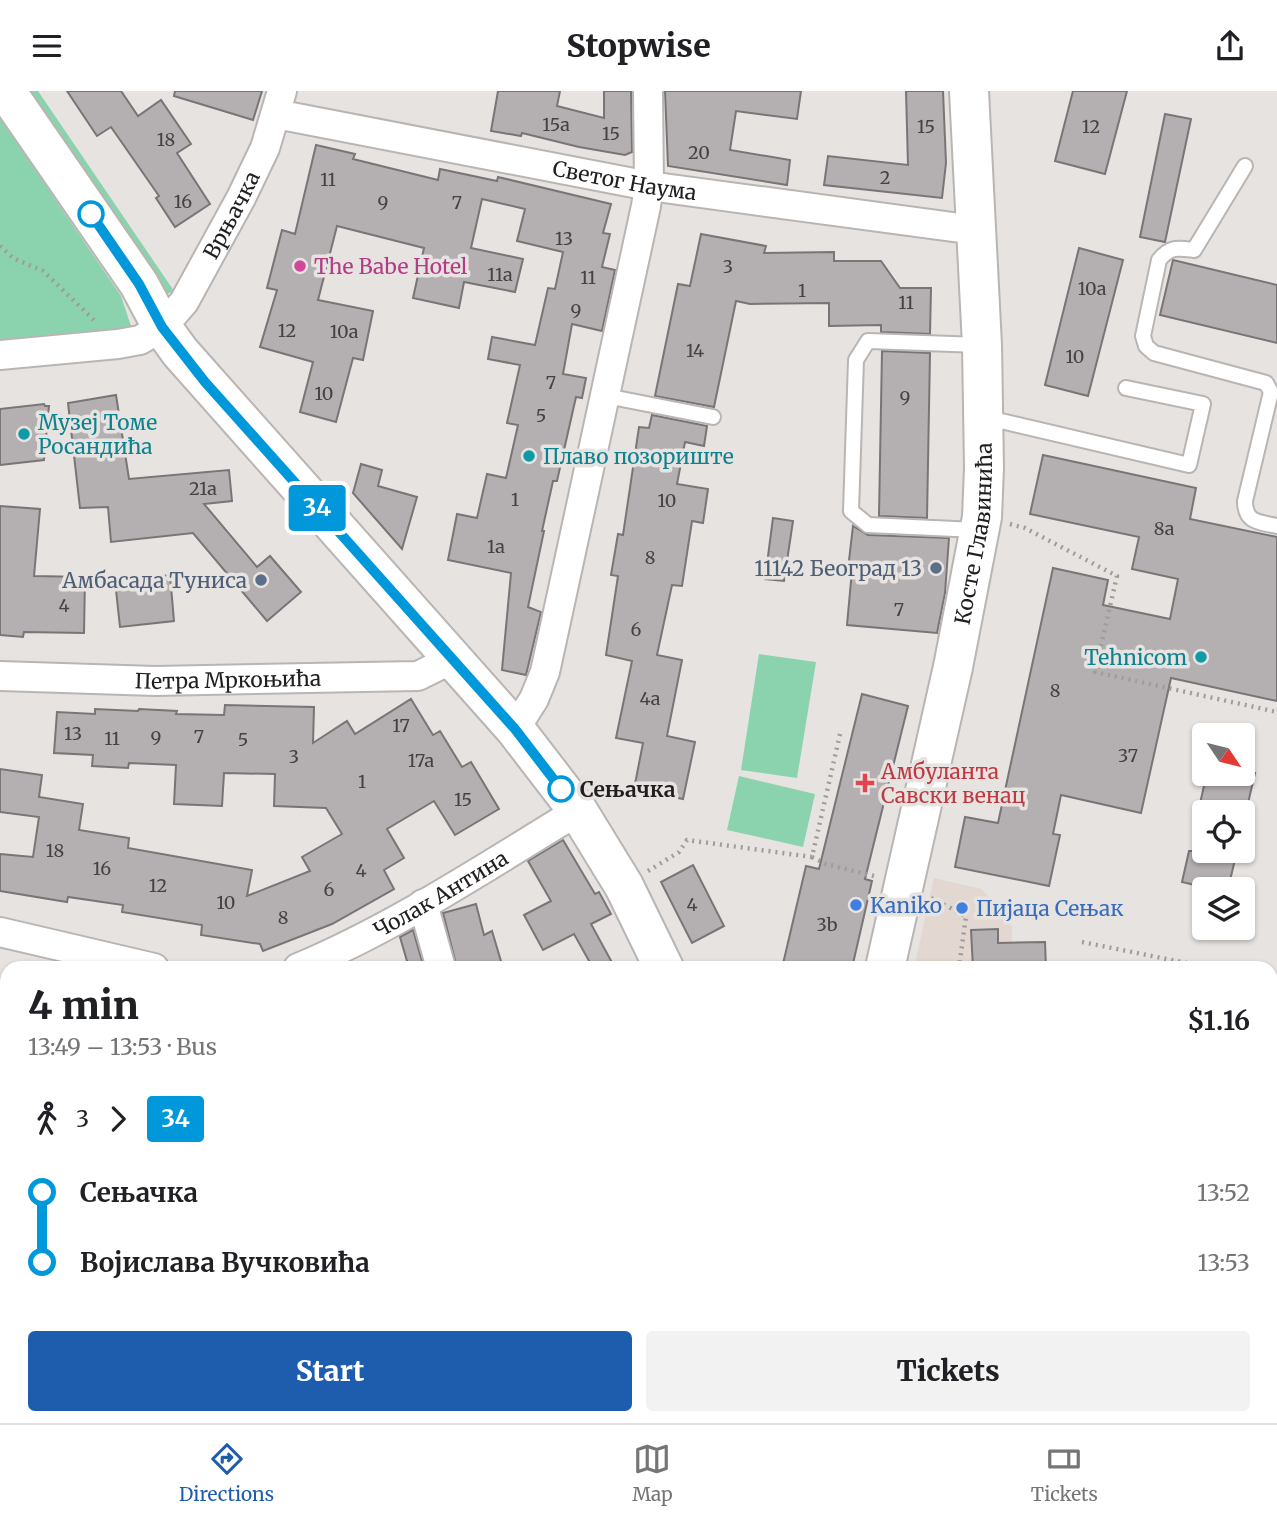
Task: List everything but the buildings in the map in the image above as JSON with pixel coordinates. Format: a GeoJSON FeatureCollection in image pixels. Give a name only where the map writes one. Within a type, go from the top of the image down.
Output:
{"type":"FeatureCollection","features":[{"type":"Feature","properties":{"kind":"street"},"geometry":{"type":"LineString","coordinates":[[6,91],[139,284],[162,327],[205,382],[515,729],[578,811],[624,886],[661,961]]}},
{"type":"Feature","properties":{"kind":"street"},"geometry":{"type":"LineString","coordinates":[[515,729],[534,699],[545,672],[606,396],[649,186],[648,91]]}},
{"type":"Feature","properties":{"kind":"street","name":"Косте Главинића"},"geometry":{"type":"LineString","coordinates":[[887,961],[956,654],[981,530],[984,468],[982,345],[969,91]]}},
{"type":"Feature","properties":{"kind":"street","name":"Врњачка"},"geometry":{"type":"LineString","coordinates":[[162,327],[184,302],[241,198],[265,148],[279,102]]}},
{"type":"Feature","properties":{"kind":"street","name":"Светог Наума"},"geometry":{"type":"LineString","coordinates":[[279,102],[649,186],[975,230]]}},
{"type":"Feature","properties":{"kind":"street"},"geometry":{"type":"LineString","coordinates":[[0,355],[118,344],[140,340],[162,327]]}},
{"type":"Feature","properties":{"kind":"street","name":"Петра Мркоњића"},"geometry":{"type":"LineString","coordinates":[[0,676],[155,681],[418,676],[438,666],[449,656]]}},
{"type":"Feature","properties":{"kind":"street","name":"Чолак Антина"},"geometry":{"type":"LineString","coordinates":[[314,961],[423,904],[578,811]]}},
{"type":"Feature","properties":{"kind":"street"},"geometry":{"type":"LineString","coordinates":[[423,904],[439,961]]}},
{"type":"Feature","properties":{"kind":"street"},"geometry":{"type":"LineString","coordinates":[[0,932],[124,961]]}},
{"type":"Feature","properties":{"kind":"lane"},"geometry":{"type":"LineString","coordinates":[[1245,166],[1194,250],[1175,247],[1166,251],[1159,260],[1143,337],[1146,346],[1154,353],[1266,383],[1271,392],[1245,501],[1245,512],[1252,520],[1277,527]]}},
{"type":"Feature","properties":{"kind":"lane"},"geometry":{"type":"LineString","coordinates":[[981,530],[868,525],[851,511],[856,360],[868,341],[982,345]]}},
{"type":"Feature","properties":{"kind":"lane"},"geometry":{"type":"LineString","coordinates":[[983,417],[1189,465],[1203,404],[1126,388]]}},
{"type":"Feature","properties":{"kind":"lane"},"geometry":{"type":"LineString","coordinates":[[606,396],[713,417]]}},
{"type":"Feature","properties":{"kind":"path"},"geometry":{"type":"LineString","coordinates":[[0,246],[13,258],[43,271],[118,344]]}},
{"type":"Feature","properties":{"kind":"path"},"geometry":{"type":"LineString","coordinates":[[1025,528],[1117,576],[1095,672],[1277,712]]}},
{"type":"Feature","properties":{"kind":"path"},"geometry":{"type":"LineString","coordinates":[[811,857],[841,730]]}},
{"type":"Feature","properties":{"kind":"path"},"geometry":{"type":"LineString","coordinates":[[679,852],[687,840],[811,857],[826,864],[904,884],[966,916],[960,961]]}},
{"type":"Feature","properties":{"kind":"path"},"geometry":{"type":"LineString","coordinates":[[1082,942],[1177,961]]}},
{"type":"Feature","properties":{"kind":"shaded area","name":"Пијаца Сењак"},"geometry":{"type":"Polygon","coordinates":[[[934,878],[982,889],[1012,927],[1012,961],[916,961],[934,878]]]}},
{"type":"Feature","properties":{"kind":"green space"},"geometry":{"type":"Polygon","coordinates":[[[15,91],[38,91],[174,291],[165,295],[15,91]]]}},
{"type":"Feature","properties":{"kind":"green space"},"geometry":{"type":"Polygon","coordinates":[[[0,118],[121,296],[133,332],[0,353],[0,118]]]}},
{"type":"Feature","properties":{"kind":"green space"},"geometry":{"type":"Polygon","coordinates":[[[759,654],[816,662],[797,778],[741,770],[759,654]]]}},
{"type":"Feature","properties":{"kind":"green space"},"geometry":{"type":"Polygon","coordinates":[[[739,776],[815,794],[803,847],[727,830],[739,776]]]}},
{"type":"Feature","properties":{"kind":"bus line","name":"34"},"geometry":{"type":"LineString","coordinates":[[91,214],[139,284],[162,327],[180,352],[515,729],[561,789]]}},
{"type":"Feature","properties":{"kind":"place","name":"The Babe Hotel"},"geometry":{"type":"Point","coordinates":[300,266]}},
{"type":"Feature","properties":{"kind":"place","name":"Музеј Томе Росандића"},"geometry":{"type":"Point","coordinates":[24,434]}},
{"type":"Feature","properties":{"kind":"place","name":"Плаво позориште"},"geometry":{"type":"Point","coordinates":[529,456]}},
{"type":"Feature","properties":{"kind":"place","name":"11142 Београд 13"},"geometry":{"type":"Point","coordinates":[936,568]}},
{"type":"Feature","properties":{"kind":"place","name":"Амбасада Туниса"},"geometry":{"type":"Point","coordinates":[261,580]}},
{"type":"Feature","properties":{"kind":"place","name":"Tehnicom"},"geometry":{"type":"Point","coordinates":[1201,657]}},
{"type":"Feature","properties":{"kind":"place","name":"Амбуланта Савски венац"},"geometry":{"type":"Point","coordinates":[865,783]}},
{"type":"Feature","properties":{"kind":"place","name":"Сењачка"},"geometry":{"type":"Point","coordinates":[561,789]}},
{"type":"Feature","properties":{"kind":"place","name":"Kaniko"},"geometry":{"type":"Point","coordinates":[856,905]}},
{"type":"Feature","properties":{"kind":"place","name":"Пијаца Сењак"},"geometry":{"type":"Point","coordinates":[962,908]}}]}
